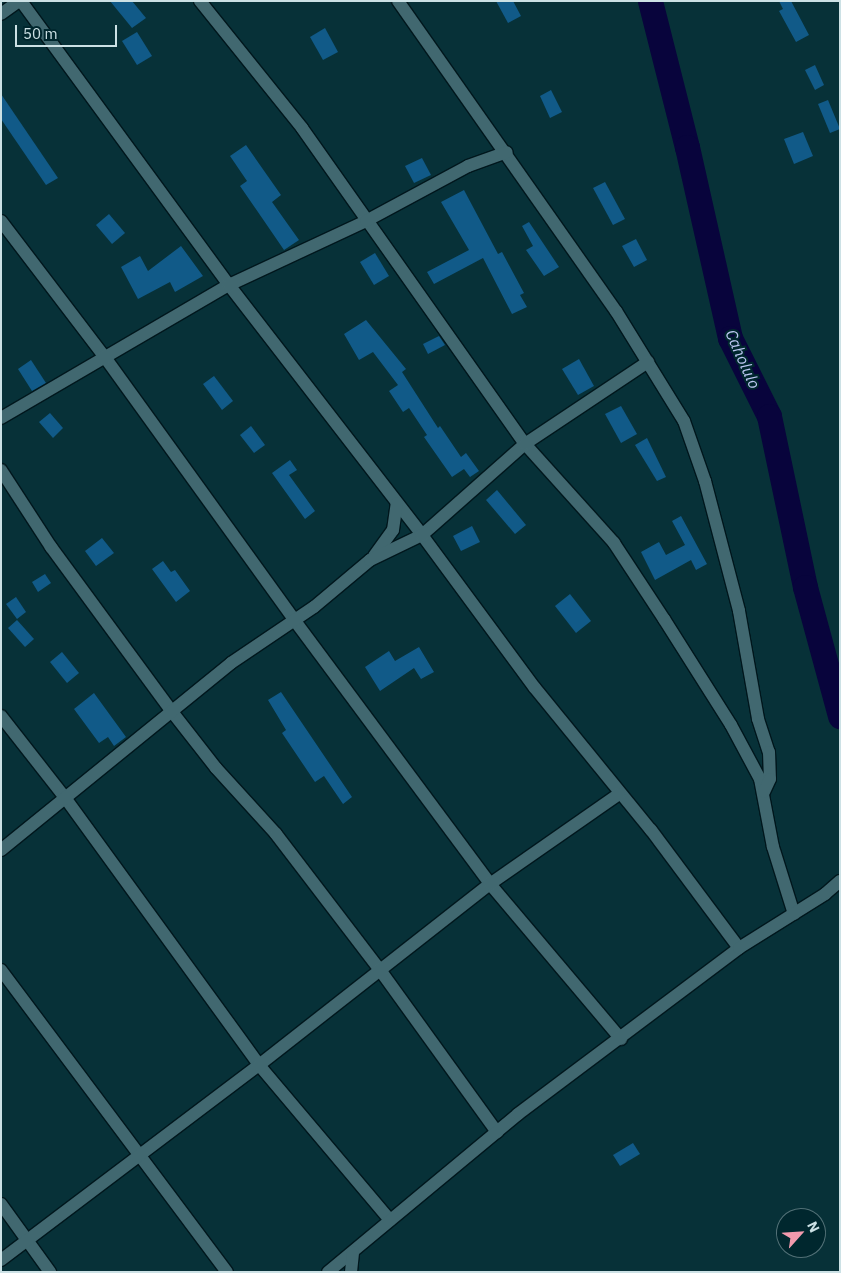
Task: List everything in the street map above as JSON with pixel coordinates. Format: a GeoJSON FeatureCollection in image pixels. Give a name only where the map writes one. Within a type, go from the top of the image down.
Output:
{"type":"FeatureCollection","features":[{"type":"Feature","properties":{"kind":"street"},"geometry":{"type":"LineString","coordinates":[[1,14],[20,1],[229,285],[422,535],[535,688],[619,794],[651,830],[739,948]]}},
{"type":"Feature","properties":{"kind":"street"},"geometry":{"type":"LineString","coordinates":[[200,1],[302,128],[525,444],[614,544],[730,725],[764,792],[773,847],[794,914]]}},
{"type":"Feature","properties":{"kind":"street"},"geometry":{"type":"LineString","coordinates":[[398,1],[507,152],[648,362],[684,421],[704,480],[739,611],[758,719],[769,752],[770,778],[764,792]]}},
{"type":"Feature","properties":{"kind":"street"},"geometry":{"type":"LineString","coordinates":[[1,418],[104,356],[229,285],[366,221],[468,166],[507,152]]}},
{"type":"Feature","properties":{"kind":"street"},"geometry":{"type":"LineString","coordinates":[[1,221],[104,356],[295,621],[490,884],[621,1039]]}},
{"type":"Feature","properties":{"kind":"street"},"geometry":{"type":"LineString","coordinates":[[370,560],[422,535],[525,444],[648,362]]}},
{"type":"Feature","properties":{"kind":"street"},"geometry":{"type":"LineString","coordinates":[[1,470],[51,547],[173,713],[216,768],[276,834],[380,970],[498,1132]]}},
{"type":"Feature","properties":{"kind":"street"},"geometry":{"type":"LineString","coordinates":[[1,850],[173,713],[231,663],[295,621],[370,560],[393,530],[397,503]]}},
{"type":"Feature","properties":{"kind":"street"},"geometry":{"type":"LineString","coordinates":[[1,716],[66,799],[259,1065],[390,1220]]}},
{"type":"Feature","properties":{"kind":"street"},"geometry":{"type":"LineString","coordinates":[[1,1260],[259,1065],[490,884],[619,794]]}},
{"type":"Feature","properties":{"kind":"street"},"geometry":{"type":"LineString","coordinates":[[328,1272],[498,1132],[739,948],[794,914],[840,881]]}},
{"type":"Feature","properties":{"kind":"street"},"geometry":{"type":"LineString","coordinates":[[1,970],[227,1272]]}},
{"type":"Feature","properties":{"kind":"street"},"geometry":{"type":"LineString","coordinates":[[1,1204],[50,1272]]}},
{"type":"Feature","properties":{"kind":"street"},"geometry":{"type":"LineString","coordinates":[[351,1272],[354,1252]]}},
{"type":"Feature","properties":{"kind":"building"},"geometry":{"type":"Polygon","coordinates":[[[110,1],[132,1],[146,18],[132,28],[110,1]]]}},
{"type":"Feature","properties":{"kind":"building"},"geometry":{"type":"Polygon","coordinates":[[[496,1],[513,1],[521,16],[508,23],[496,1]]]}},
{"type":"Feature","properties":{"kind":"building"},"geometry":{"type":"Polygon","coordinates":[[[779,1],[791,1],[809,35],[796,42],[779,11],[783,9],[779,1]]]}},
{"type":"Feature","properties":{"kind":"building"},"geometry":{"type":"Polygon","coordinates":[[[325,28],[338,52],[323,60],[310,37],[325,28]]]}},
{"type":"Feature","properties":{"kind":"building"},"geometry":{"type":"Polygon","coordinates":[[[137,32],[152,56],[137,65],[122,41],[137,32]]]}},
{"type":"Feature","properties":{"kind":"building"},"geometry":{"type":"Polygon","coordinates":[[[815,65],[824,85],[815,90],[805,70],[815,65]]]}},
{"type":"Feature","properties":{"kind":"building"},"geometry":{"type":"Polygon","coordinates":[[[551,90],[562,112],[550,118],[540,96],[551,90]]]}},
{"type":"Feature","properties":{"kind":"building"},"geometry":{"type":"Polygon","coordinates":[[[1,94],[58,178],[46,185],[1,119],[1,94]]]}},
{"type":"Feature","properties":{"kind":"building"},"geometry":{"type":"Polygon","coordinates":[[[828,100],[840,129],[830,133],[818,104],[828,100]]]}},
{"type":"Feature","properties":{"kind":"building"},"geometry":{"type":"Polygon","coordinates":[[[803,132],[813,156],[794,164],[784,139],[803,132]]]}},
{"type":"Feature","properties":{"kind":"building"},"geometry":{"type":"Polygon","coordinates":[[[246,145],[281,195],[272,202],[299,240],[284,250],[240,186],[247,181],[230,156],[246,145]]]}},
{"type":"Feature","properties":{"kind":"building"},"geometry":{"type":"Polygon","coordinates":[[[422,158],[431,175],[414,183],[405,166],[422,158]]]}},
{"type":"Feature","properties":{"kind":"building"},"geometry":{"type":"Polygon","coordinates":[[[605,182],[625,219],[613,225],[593,188],[605,182]]]}},
{"type":"Feature","properties":{"kind":"building"},"geometry":{"type":"Polygon","coordinates":[[[464,190],[498,254],[502,252],[524,293],[520,295],[527,307],[512,314],[483,258],[434,284],[427,272],[469,250],[441,202],[464,190]]]}},
{"type":"Feature","properties":{"kind":"building"},"geometry":{"type":"Polygon","coordinates":[[[109,214],[125,233],[112,244],[96,225],[109,214]]]}},
{"type":"Feature","properties":{"kind":"building"},"geometry":{"type":"Polygon","coordinates":[[[529,222],[559,267],[544,276],[526,250],[533,246],[522,226],[529,222]]]}},
{"type":"Feature","properties":{"kind":"building"},"geometry":{"type":"Polygon","coordinates":[[[636,239],[647,260],[634,267],[622,246],[636,239]]]}},
{"type":"Feature","properties":{"kind":"building"},"geometry":{"type":"Polygon","coordinates":[[[181,246],[203,276],[175,292],[170,282],[138,299],[121,267],[140,256],[148,271],[181,246]]]}},
{"type":"Feature","properties":{"kind":"building"},"geometry":{"type":"Polygon","coordinates":[[[375,253],[389,276],[374,285],[360,262],[375,253]]]}},
{"type":"Feature","properties":{"kind":"building"},"geometry":{"type":"Polygon","coordinates":[[[366,320],[406,369],[402,372],[438,428],[440,426],[461,457],[466,453],[479,471],[470,477],[464,469],[452,477],[424,437],[427,435],[409,408],[403,412],[389,391],[398,385],[373,352],[359,360],[344,334],[366,320]]]}},
{"type":"Feature","properties":{"kind":"building"},"geometry":{"type":"Polygon","coordinates":[[[439,336],[445,345],[428,354],[423,344],[439,336]]]}},
{"type":"Feature","properties":{"kind":"building"},"geometry":{"type":"Polygon","coordinates":[[[579,359],[594,386],[578,395],[562,369],[579,359]]]}},
{"type":"Feature","properties":{"kind":"building"},"geometry":{"type":"Polygon","coordinates":[[[31,360],[46,383],[32,391],[18,369],[31,360]]]}},
{"type":"Feature","properties":{"kind":"building"},"geometry":{"type":"Polygon","coordinates":[[[214,376],[233,401],[222,410],[203,384],[214,376]]]}},
{"type":"Feature","properties":{"kind":"building"},"geometry":{"type":"Polygon","coordinates":[[[621,406],[637,434],[621,443],[605,414],[621,406]]]}},
{"type":"Feature","properties":{"kind":"building"},"geometry":{"type":"Polygon","coordinates":[[[50,413],[63,428],[53,438],[39,422],[50,413]]]}},
{"type":"Feature","properties":{"kind":"building"},"geometry":{"type":"Polygon","coordinates":[[[251,426],[265,445],[254,453],[240,435],[251,426]]]}},
{"type":"Feature","properties":{"kind":"building"},"geometry":{"type":"Polygon","coordinates":[[[647,438],[666,477],[657,481],[635,445],[647,438]]]}},
{"type":"Feature","properties":{"kind":"building"},"geometry":{"type":"Polygon","coordinates":[[[290,460],[297,470],[289,475],[315,511],[305,519],[272,473],[290,460]]]}},
{"type":"Feature","properties":{"kind":"building"},"geometry":{"type":"Polygon","coordinates":[[[497,490],[526,525],[515,534],[486,500],[497,490]]]}},
{"type":"Feature","properties":{"kind":"building"},"geometry":{"type":"Polygon","coordinates":[[[681,516],[707,564],[696,570],[691,560],[655,580],[641,552],[659,542],[666,555],[685,545],[672,521],[681,516]]]}},
{"type":"Feature","properties":{"kind":"building"},"geometry":{"type":"Polygon","coordinates":[[[472,526],[480,542],[461,551],[453,536],[472,526]]]}},
{"type":"Feature","properties":{"kind":"building"},"geometry":{"type":"Polygon","coordinates":[[[102,538],[114,553],[96,566],[85,551],[102,538]]]}},
{"type":"Feature","properties":{"kind":"building"},"geometry":{"type":"Polygon","coordinates":[[[163,561],[171,572],[175,570],[190,591],[176,602],[152,569],[163,561]]]}},
{"type":"Feature","properties":{"kind":"building"},"geometry":{"type":"Polygon","coordinates":[[[45,574],[51,583],[38,592],[32,582],[45,574]]]}},
{"type":"Feature","properties":{"kind":"building"},"geometry":{"type":"Polygon","coordinates":[[[570,594],[591,621],[576,633],[555,606],[570,594]]]}},
{"type":"Feature","properties":{"kind":"building"},"geometry":{"type":"Polygon","coordinates":[[[16,597],[26,612],[17,619],[6,604],[16,597]]]}},
{"type":"Feature","properties":{"kind":"building"},"geometry":{"type":"Polygon","coordinates":[[[17,620],[34,639],[25,647],[8,628],[17,620]]]}},
{"type":"Feature","properties":{"kind":"building"},"geometry":{"type":"Polygon","coordinates":[[[419,647],[434,672],[421,679],[414,668],[380,691],[365,667],[389,651],[395,661],[419,647]]]}},
{"type":"Feature","properties":{"kind":"building"},"geometry":{"type":"Polygon","coordinates":[[[62,652],[79,673],[67,683],[50,662],[62,652]]]}},
{"type":"Feature","properties":{"kind":"building"},"geometry":{"type":"Polygon","coordinates":[[[281,692],[352,797],[343,804],[324,776],[315,782],[282,733],[286,730],[268,700],[281,692]]]}},
{"type":"Feature","properties":{"kind":"building"},"geometry":{"type":"Polygon","coordinates":[[[94,693],[126,737],[114,746],[108,737],[99,743],[74,709],[94,693]]]}},
{"type":"Feature","properties":{"kind":"building"},"geometry":{"type":"Polygon","coordinates":[[[633,1143],[640,1154],[620,1166],[613,1155],[633,1143]]]}},
{"type":"Feature","properties":{"kind":"waterway","name":"Caholulo"},"geometry":{"type":"LineString","coordinates":[[650,1],[687,147],[730,338],[769,416],[805,587],[840,716]]}}]}
